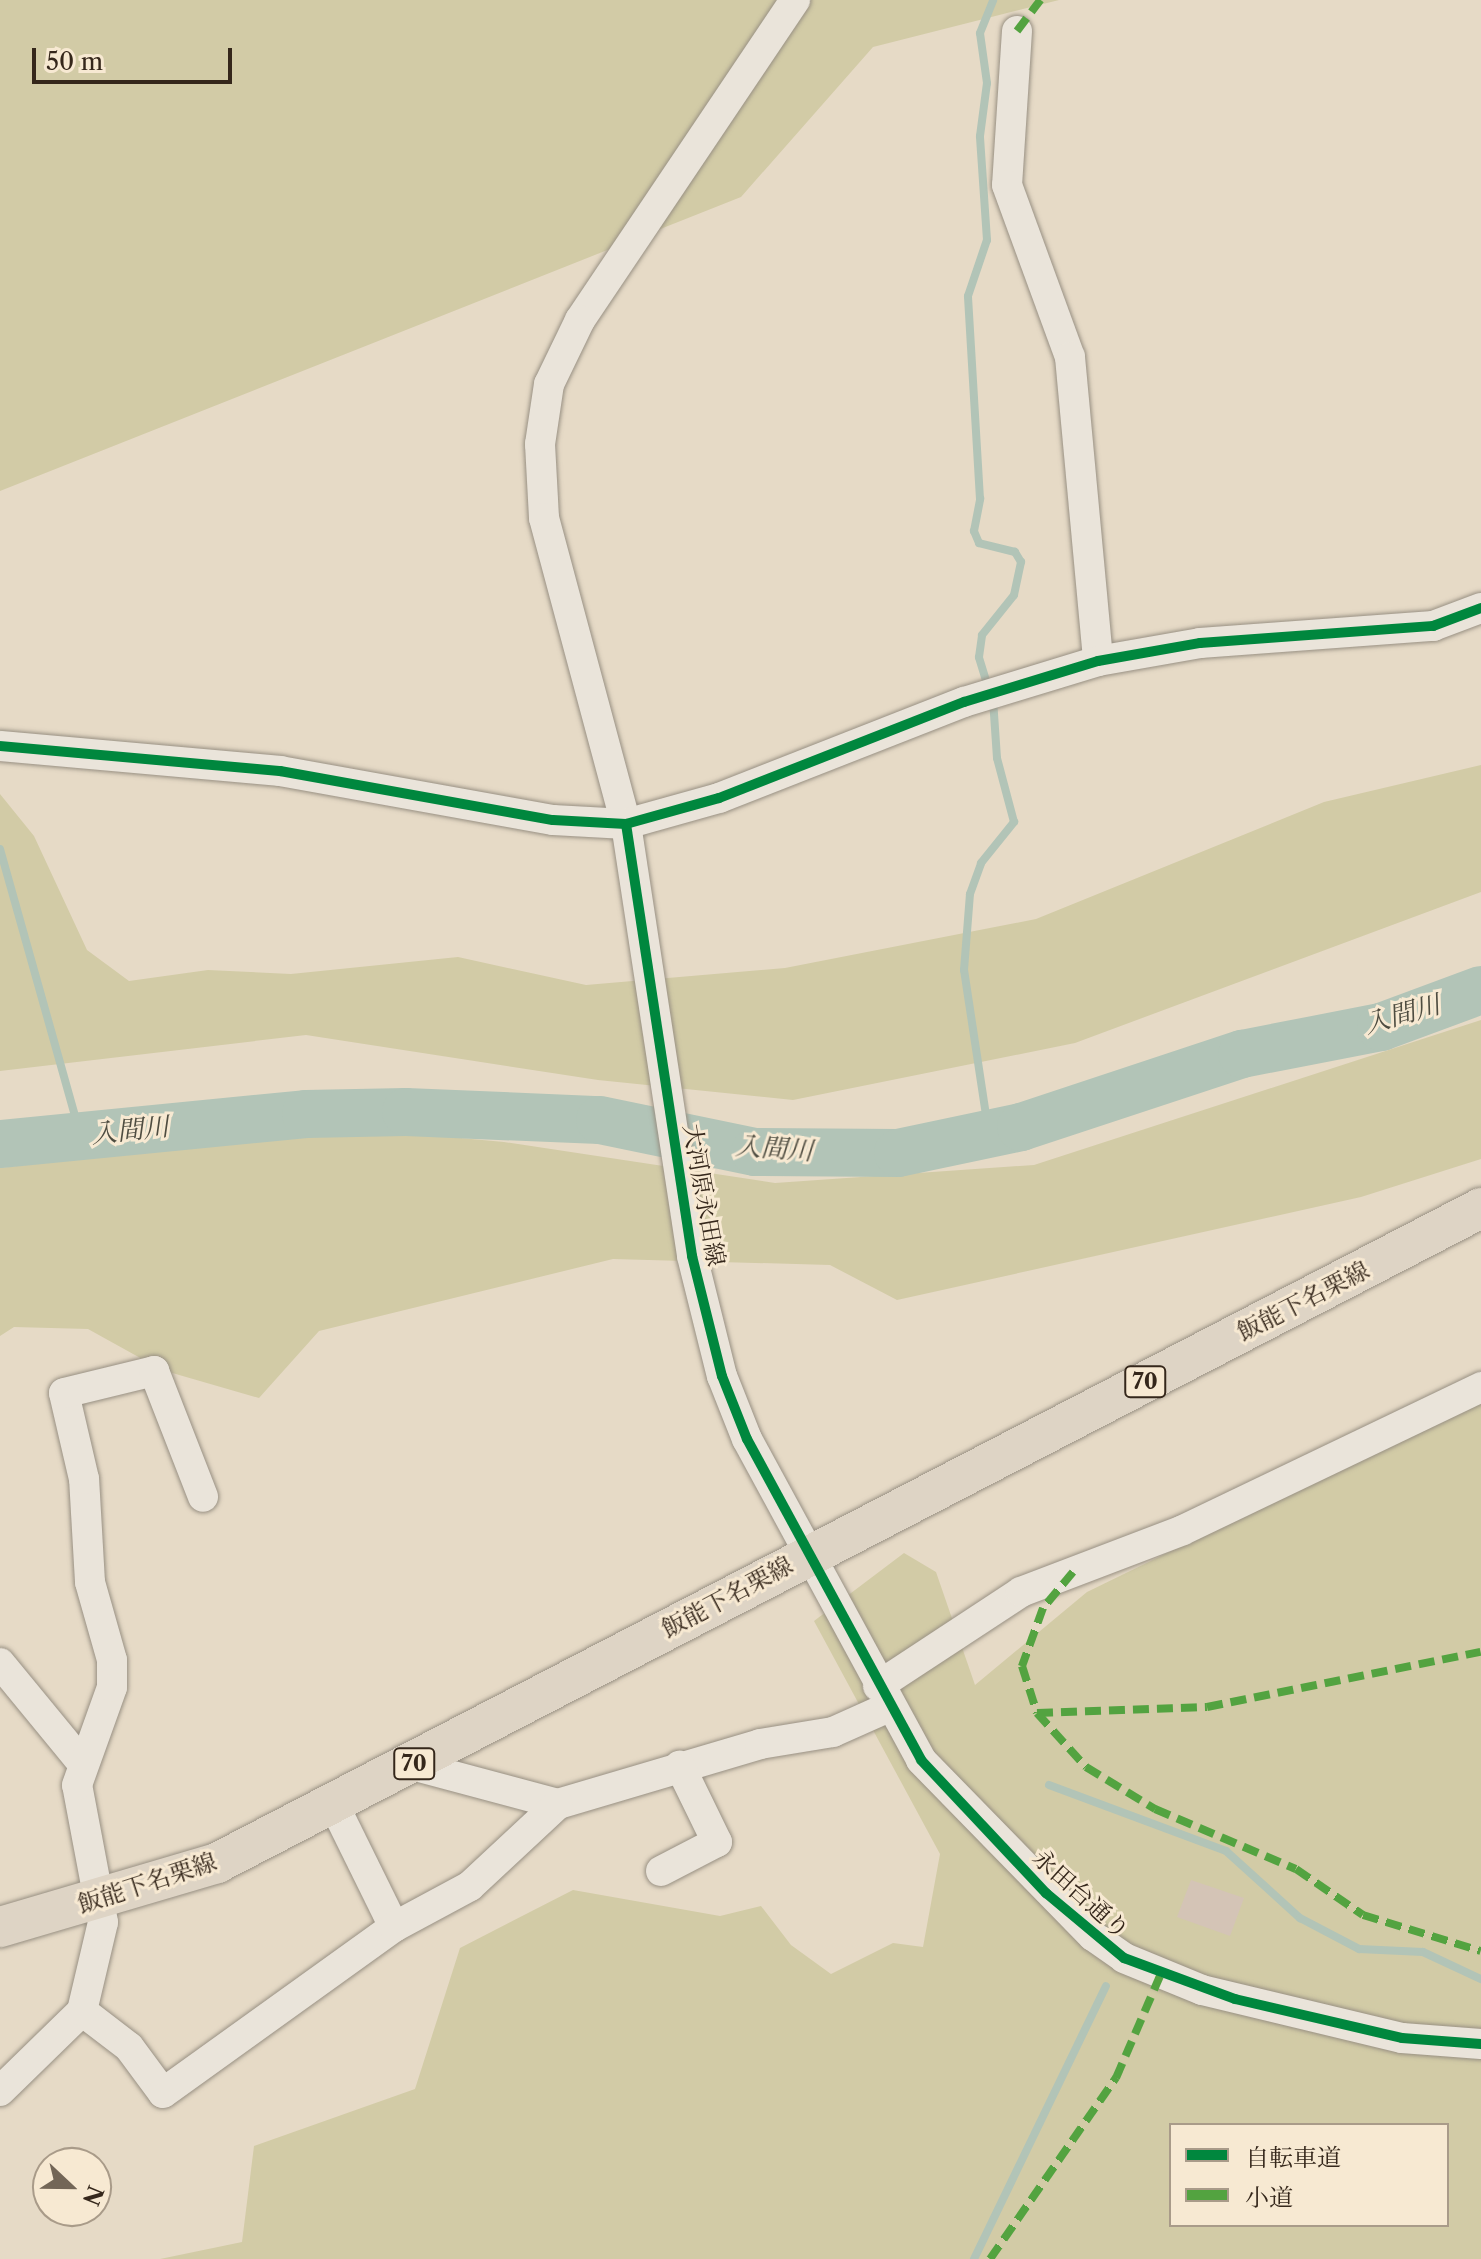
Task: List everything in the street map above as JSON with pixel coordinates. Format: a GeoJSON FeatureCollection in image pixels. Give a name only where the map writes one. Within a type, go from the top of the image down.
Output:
{"type":"FeatureCollection","features":[{"type":"Feature","properties":{"kind":"main road","name":"飯能下名栗線"},"geometry":{"type":"LineString","coordinates":[[0,1927],[217,1863],[412,1765],[807,1554],[1481,1208]]}},
{"type":"Feature","properties":{"kind":"street","name":"大河原永田線"},"geometry":{"type":"LineString","coordinates":[[795,0],[580,320],[549,384],[540,444],[544,518],[626,824],[692,1256],[722,1376],[807,1554]]}},
{"type":"Feature","properties":{"kind":"street"},"geometry":{"type":"LineString","coordinates":[[1017,31],[1007,185],[1070,357],[1098,661]]}},
{"type":"Feature","properties":{"kind":"street"},"geometry":{"type":"LineString","coordinates":[[0,746],[280,771],[553,820],[626,824],[719,798],[964,702],[1098,661],[1200,643],[1433,626],[1481,608]]}},
{"type":"Feature","properties":{"kind":"street"},"geometry":{"type":"LineString","coordinates":[[0,2091],[82,2011],[103,1922],[95,1901],[78,1811],[82,1763],[112,1687],[112,1660],[90,1582],[84,1479],[64,1393],[154,1371],[203,1497]]}},
{"type":"Feature","properties":{"kind":"street"},"geometry":{"type":"LineString","coordinates":[[82,2011],[129,2047],[163,2093],[394,1927],[470,1886],[558,1804],[680,1766],[833,1732],[1021,1592],[1183,1530],[1481,1387]]}},
{"type":"Feature","properties":{"kind":"street","name":"永田台通り"},"geometry":{"type":"LineString","coordinates":[[807,1554],[883,1697],[946,1789],[1046,1893],[1124,1958],[1224,1996],[1402,2038],[1481,2044]]}},
{"type":"Feature","properties":{"kind":"street"},"geometry":{"type":"LineString","coordinates":[[0,1663],[82,1763]]}},
{"type":"Feature","properties":{"kind":"street"},"geometry":{"type":"LineString","coordinates":[[412,1765],[558,1804]]}},
{"type":"Feature","properties":{"kind":"street"},"geometry":{"type":"LineString","coordinates":[[661,1871],[717,1842],[680,1766]]}},
{"type":"Feature","properties":{"kind":"street"},"geometry":{"type":"LineString","coordinates":[[334,1805],[394,1927]]}},
{"type":"Feature","properties":{"kind":"shaded area"},"geometry":{"type":"Polygon","coordinates":[[[0,0],[1059,0],[873,47],[741,197],[0,491],[0,0]]]}},
{"type":"Feature","properties":{"kind":"shaded area"},"geometry":{"type":"Polygon","coordinates":[[[1481,765],[1481,892],[1075,1043],[793,1100],[598,1080],[306,1035],[0,1071],[0,794],[34,836],[87,950],[129,981],[208,970],[291,974],[458,957],[586,985],[785,968],[1036,919],[1324,802],[1481,765]]]}},
{"type":"Feature","properties":{"kind":"shaded area"},"geometry":{"type":"Polygon","coordinates":[[[1481,1020],[1481,1159],[1361,1197],[897,1300],[830,1265],[613,1259],[319,1331],[259,1398],[162,1370],[88,1329],[14,1327],[0,1336],[0,1168],[341,1127],[504,1142],[775,1183],[1034,1165],[1481,1020]]]}},
{"type":"Feature","properties":{"kind":"shaded area"},"geometry":{"type":"Polygon","coordinates":[[[1481,1400],[1481,2259],[160,2259],[242,2242],[254,2146],[415,2089],[460,1948],[573,1890],[720,1916],[761,1906],[791,1945],[831,1974],[893,1943],[923,1947],[940,1854],[814,1621],[904,1553],[936,1572],[975,1685],[1087,1592],[1481,1400]]]}},
{"type":"Feature","properties":{"kind":"building"},"geometry":{"type":"Polygon","coordinates":[[[1191,1880],[1244,1898],[1230,1936],[1177,1917],[1191,1880]]]}},
{"type":"Feature","properties":{"kind":"waterway"},"geometry":{"type":"LineString","coordinates":[[988,687],[979,657],[982,635],[1014,595],[1021,562],[1015,552],[979,543],[974,531],[980,499],[968,296],[987,240],[980,136],[987,83],[980,33],[993,0]]}},
{"type":"Feature","properties":{"kind":"waterway"},"geometry":{"type":"LineString","coordinates":[[989,1135],[964,970],[970,894],[981,863],[1014,822],[997,758],[993,700]]}},
{"type":"Feature","properties":{"kind":"waterway"},"geometry":{"type":"LineString","coordinates":[[0,849],[81,1137]]}},
{"type":"Feature","properties":{"kind":"waterway","name":"入間川"},"geometry":{"type":"LineString","coordinates":[[0,1144],[306,1114],[406,1112],[600,1120],[755,1152],[898,1153],[1021,1127],[1242,1054],[1381,1027],[1481,990]]}},
{"type":"Feature","properties":{"kind":"waterway"},"geometry":{"type":"LineString","coordinates":[[1049,1785],[1226,1851],[1300,1918],[1359,1949],[1423,1952],[1481,1979]]}},
{"type":"Feature","properties":{"kind":"waterway"},"geometry":{"type":"LineString","coordinates":[[974,2259],[1106,1986]]}},
{"type":"Feature","properties":{"kind":"marked path"},"geometry":{"type":"LineString","coordinates":[[1017,31],[1040,0]]}},
{"type":"Feature","properties":{"kind":"marked path"},"geometry":{"type":"LineString","coordinates":[[1073,1572],[1043,1608],[1022,1666],[1037,1713],[1086,1767],[1155,1809],[1296,1869],[1363,1915],[1481,1951]]}},
{"type":"Feature","properties":{"kind":"marked path"},"geometry":{"type":"LineString","coordinates":[[1037,1713],[1207,1707],[1481,1652]]}},
{"type":"Feature","properties":{"kind":"marked path"},"geometry":{"type":"LineString","coordinates":[[990,2259],[1116,2078],[1160,1976]]}},
{"type":"Feature","properties":{"kind":"cycle path"},"geometry":{"type":"LineString","coordinates":[[0,746],[280,771],[553,820],[626,824],[719,798],[964,702],[1098,661],[1200,643],[1433,626],[1481,608]]}},
{"type":"Feature","properties":{"kind":"cycle path"},"geometry":{"type":"LineString","coordinates":[[626,824],[692,1256],[722,1376],[747,1439],[921,1760],[1046,1893],[1124,1958],[1235,1999],[1402,2038],[1481,2044]]}}]}
